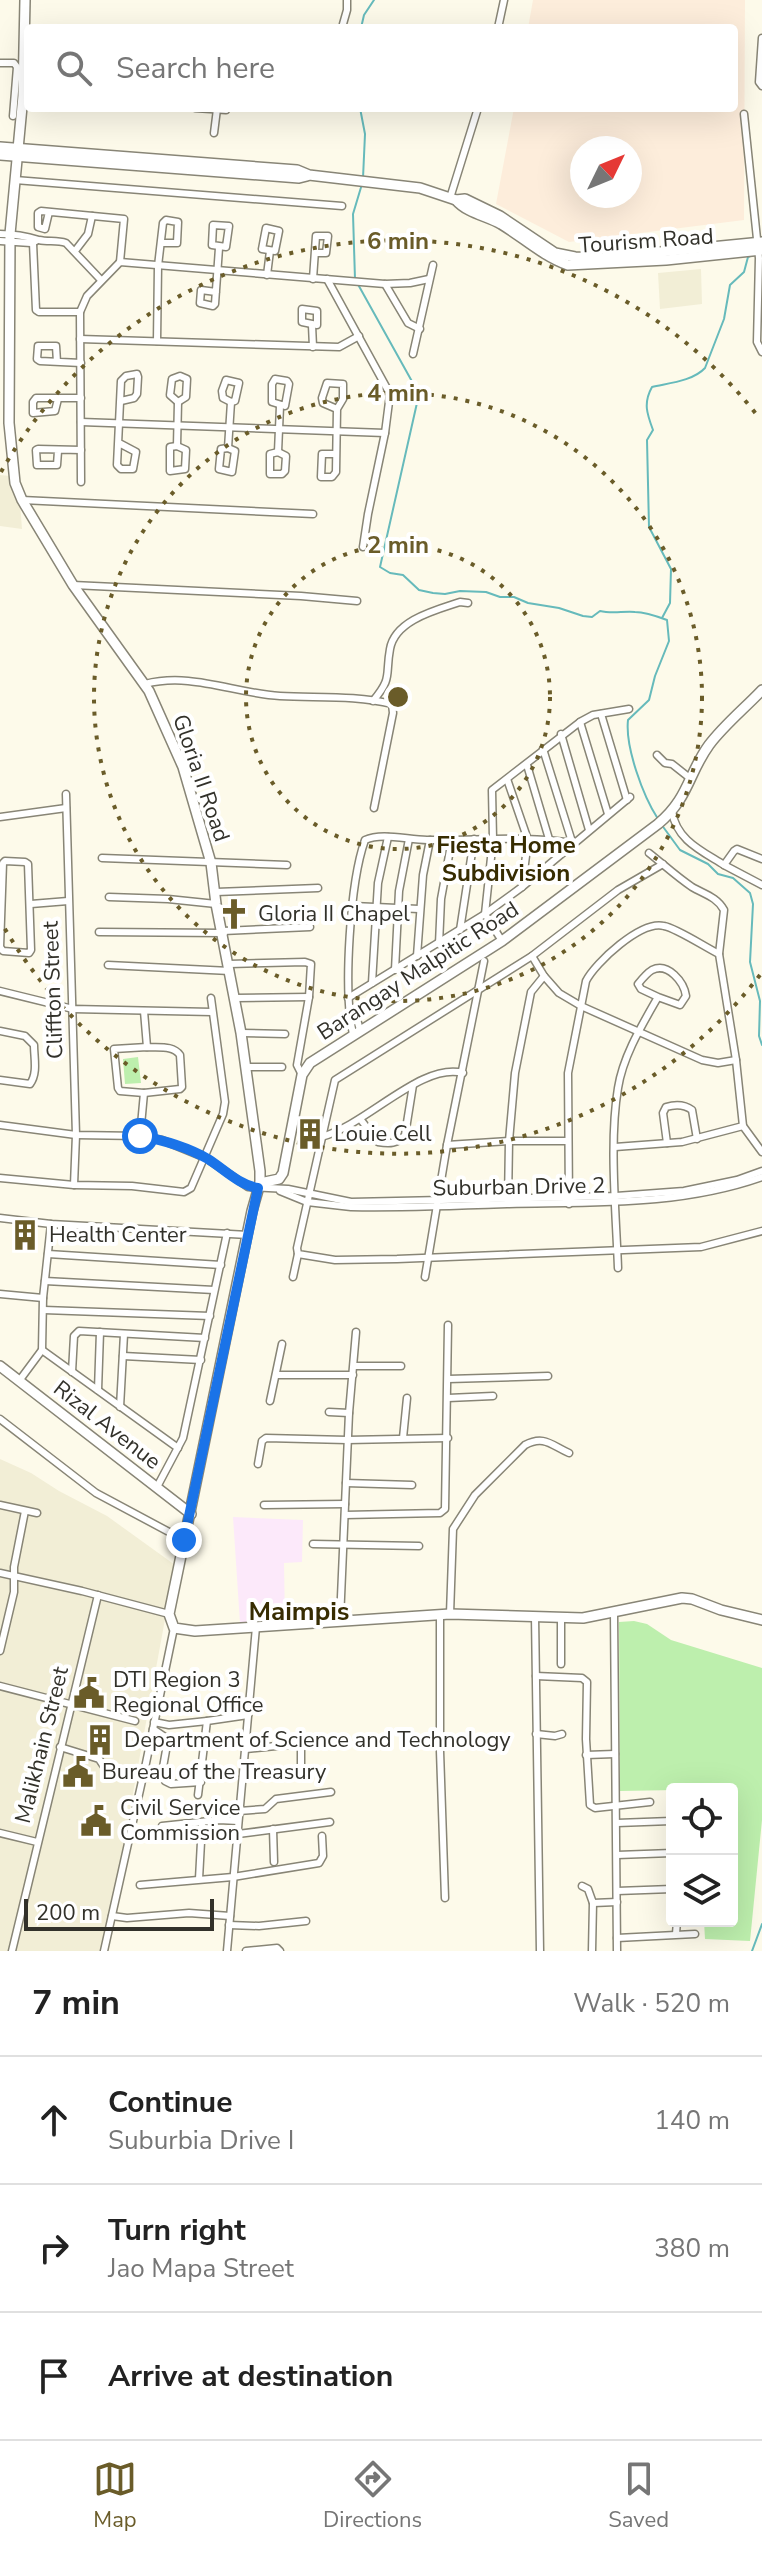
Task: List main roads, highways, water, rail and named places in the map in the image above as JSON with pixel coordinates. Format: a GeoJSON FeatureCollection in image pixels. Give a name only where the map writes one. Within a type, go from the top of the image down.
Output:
{"type":"FeatureCollection","features":[{"type":"Feature","properties":{"kind":"waterway"},"geometry":{"type":"LineString","coordinates":[[362,24],[374,0]]}},
{"type":"Feature","properties":{"kind":"waterway"},"geometry":{"type":"LineString","coordinates":[[361,112],[365,134],[363,178]]}},
{"type":"Feature","properties":{"kind":"waterway"},"geometry":{"type":"LineString","coordinates":[[362,184],[353,214],[355,279],[419,394],[380,567],[403,575],[419,590],[433,593],[486,592],[583,616],[592,617],[600,611],[635,612],[667,620],[669,641],[649,700],[628,720],[629,744],[636,771],[658,819]]}},
{"type":"Feature","properties":{"kind":"waterway"},"geometry":{"type":"LineString","coordinates":[[662,618],[670,603],[671,569],[649,527],[647,440],[653,430],[648,414],[648,398],[652,387],[687,379],[705,368],[724,319],[730,285],[744,272],[748,257],[753,255]]}},
{"type":"Feature","properties":{"kind":"waterway"},"geometry":{"type":"LineString","coordinates":[[661,824],[680,850],[708,864],[718,874],[733,878],[750,893],[753,904],[750,962],[760,1001],[759,1036],[762,1045]]}},
{"type":"Feature","properties":{"kind":"waterway"},"geometry":{"type":"LineString","coordinates":[[752,1951],[762,1924]]}},
{"type":"Feature","properties":{"kind":"place","name":"Gloria II Chapel"},"geometry":{"type":"Point","coordinates":[234,914]}},
{"type":"Feature","properties":{"kind":"place","name":"Louie Cell"},"geometry":{"type":"Point","coordinates":[310,1134]}},
{"type":"Feature","properties":{"kind":"place","name":"Health Center"},"geometry":{"type":"Point","coordinates":[25,1235]}},
{"type":"Feature","properties":{"kind":"place","name":"DTI Region 3 Regional Office"},"geometry":{"type":"Point","coordinates":[89,1693]}},
{"type":"Feature","properties":{"kind":"place","name":"Department of Science and Technology"},"geometry":{"type":"Point","coordinates":[100,1740]}},
{"type":"Feature","properties":{"kind":"place","name":"Bureau of the Treasury"},"geometry":{"type":"Point","coordinates":[78,1772]}},
{"type":"Feature","properties":{"kind":"place","name":"Civil Service Commission"},"geometry":{"type":"Point","coordinates":[96,1821]}},
{"type":"Feature","properties":{"kind":"district","name":"Fiesta Home Subdivision"},"geometry":{"type":"Point","coordinates":[506,859]}},
{"type":"Feature","properties":{"kind":"district","name":"Maimpis"},"geometry":{"type":"Point","coordinates":[299,1611]}}]}
